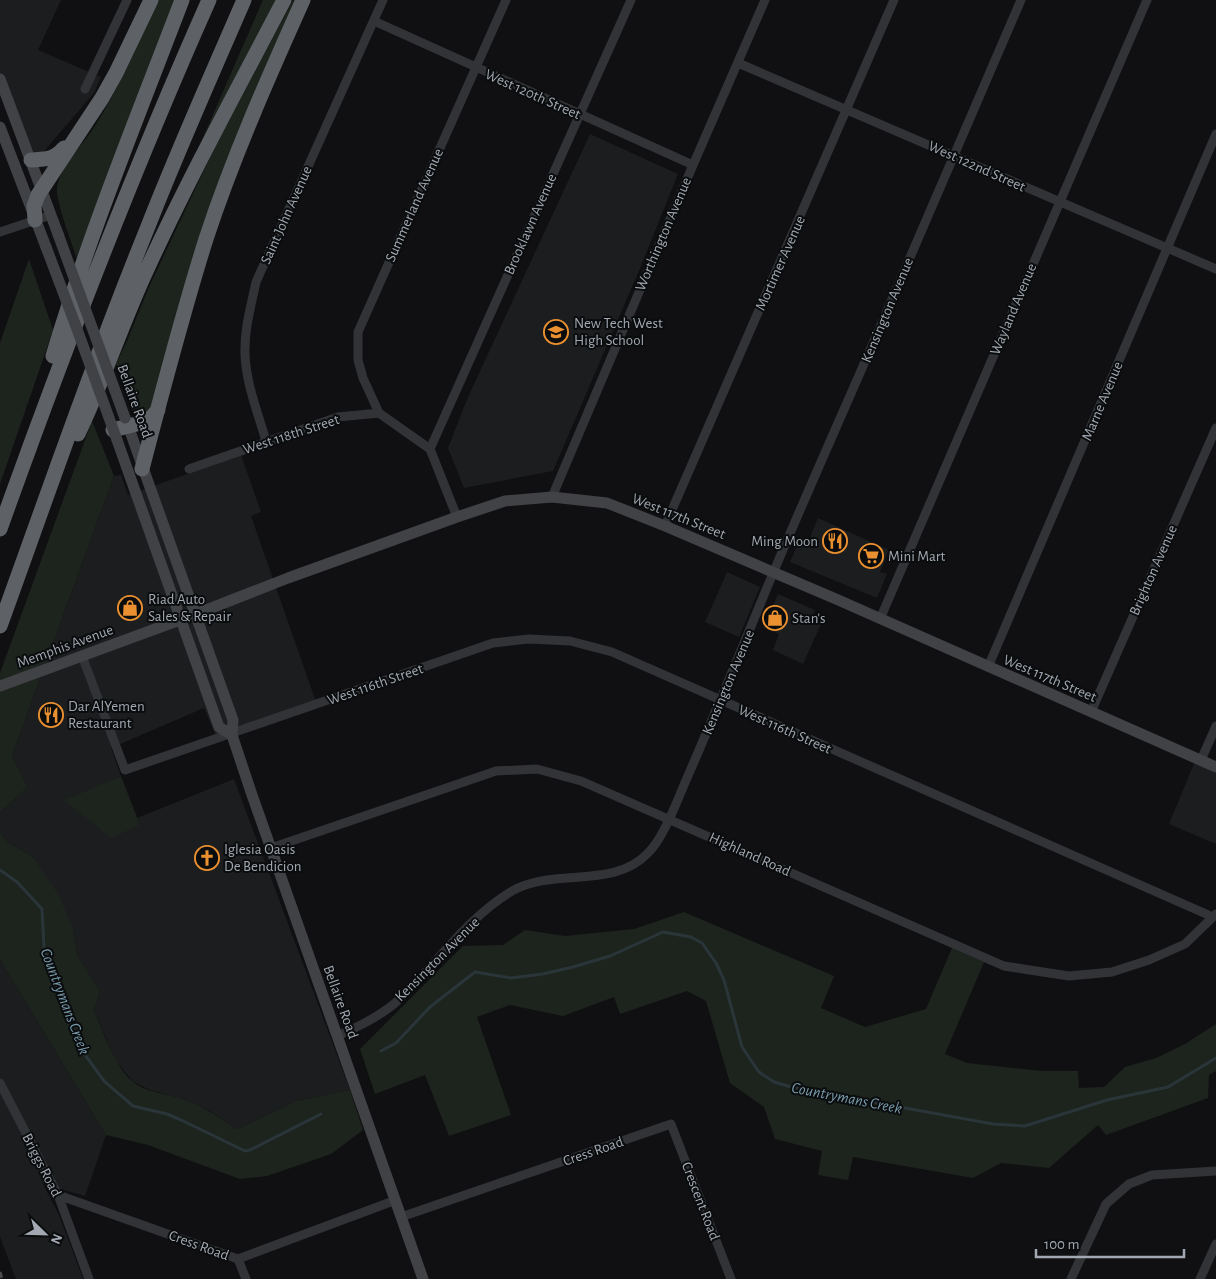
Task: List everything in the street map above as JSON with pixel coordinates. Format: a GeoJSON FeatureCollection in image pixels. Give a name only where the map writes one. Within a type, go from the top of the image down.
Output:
{"type":"FeatureCollection","features":[{"type":"Feature","properties":{"kind":"highway"},"geometry":{"type":"LineString","coordinates":[[35,220],[34,206],[42,188],[116,73],[151,0]]}},
{"type":"Feature","properties":{"kind":"highway"},"geometry":{"type":"LineString","coordinates":[[17,482],[86,253],[182,0]]}},
{"type":"Feature","properties":{"kind":"highway"},"geometry":{"type":"LineString","coordinates":[[0,529],[66,348],[131,182],[164,100],[209,0]]}},
{"type":"Feature","properties":{"kind":"highway"},"geometry":{"type":"LineString","coordinates":[[0,626],[80,404],[146,230],[244,0]]}},
{"type":"Feature","properties":{"kind":"highway"},"geometry":{"type":"LineString","coordinates":[[43,506],[94,400],[148,266],[284,0]]}},
{"type":"Feature","properties":{"kind":"highway"},"geometry":{"type":"LineString","coordinates":[[142,469],[185,309],[210,229],[252,117],[303,0]]}},
{"type":"Feature","properties":{"kind":"highway"},"geometry":{"type":"LineString","coordinates":[[31,160],[57,156],[80,130]]}},
{"type":"Feature","properties":{"kind":"highway"},"geometry":{"type":"LineString","coordinates":[[115,435],[127,422],[148,421],[158,410]]}},
{"type":"Feature","properties":{"kind":"street"},"geometry":{"type":"LineString","coordinates":[[86,89],[127,0]]}},
{"type":"Feature","properties":{"kind":"street","name":"Saint John Avenue"},"geometry":{"type":"LineString","coordinates":[[266,441],[249,385],[245,354],[248,319],[256,282],[384,0]]}},
{"type":"Feature","properties":{"kind":"street","name":"Summerland Avenue"},"geometry":{"type":"LineString","coordinates":[[379,413],[363,378],[358,360],[358,332],[506,0]]}},
{"type":"Feature","properties":{"kind":"street","name":"Brooklawn Avenue"},"geometry":{"type":"LineString","coordinates":[[430,449],[631,0]]}},
{"type":"Feature","properties":{"kind":"street","name":"Worthington Avenue"},"geometry":{"type":"LineString","coordinates":[[552,497],[765,0]]}},
{"type":"Feature","properties":{"kind":"street","name":"Mortimer Avenue"},"geometry":{"type":"LineString","coordinates":[[666,526],[848,110],[894,0]]}},
{"type":"Feature","properties":{"kind":"street","name":"Kensington Avenue"},"geometry":{"type":"LineString","coordinates":[[337,1036],[352,1030],[392,1006],[476,919],[495,903],[515,890],[537,881],[581,878],[618,872],[636,864],[651,852],[669,819],[721,700],[774,572],[1021,0]]}},
{"type":"Feature","properties":{"kind":"street","name":"Wayland Avenue"},"geometry":{"type":"LineString","coordinates":[[880,619],[1147,0]]}},
{"type":"Feature","properties":{"kind":"street","name":"West 120th Street"},"geometry":{"type":"LineString","coordinates":[[374,21],[693,165]]}},
{"type":"Feature","properties":{"kind":"street","name":"West 122nd Street"},"geometry":{"type":"LineString","coordinates":[[738,63],[1216,269]]}},
{"type":"Feature","properties":{"kind":"street","name":"Bellaire Road"},"geometry":{"type":"LineString","coordinates":[[0,79],[42,188],[196,614],[233,720],[232,735],[423,1279]]}},
{"type":"Feature","properties":{"kind":"street","name":"Bellaire Road"},"geometry":{"type":"LineString","coordinates":[[0,127],[77,328],[219,728],[232,735]]}},
{"type":"Feature","properties":{"kind":"street","name":"Marne Avenue"},"geometry":{"type":"LineString","coordinates":[[988,667],[1216,134]]}},
{"type":"Feature","properties":{"kind":"street"},"geometry":{"type":"LineString","coordinates":[[0,232],[51,215]]}},
{"type":"Feature","properties":{"kind":"street"},"geometry":{"type":"LineString","coordinates":[[379,413],[430,449],[457,517]]}},
{"type":"Feature","properties":{"kind":"street","name":"West 118th Street"},"geometry":{"type":"LineString","coordinates":[[189,469],[338,416],[379,413]]}},
{"type":"Feature","properties":{"kind":"street","name":"Brighton Avenue"},"geometry":{"type":"LineString","coordinates":[[1091,712],[1216,428]]}},
{"type":"Feature","properties":{"kind":"street","name":"West 117th Street"},"geometry":{"type":"LineString","coordinates":[[196,614],[288,578],[505,501],[552,497],[607,503],[774,572],[1216,766]]}},
{"type":"Feature","properties":{"kind":"street","name":"Memphis Avenue"},"geometry":{"type":"LineString","coordinates":[[0,686],[196,614]]}},
{"type":"Feature","properties":{"kind":"street","name":"West 116th Street"},"geometry":{"type":"LineString","coordinates":[[82,656],[125,770],[232,735],[494,643],[529,639],[570,641],[612,652],[1215,916]]}},
{"type":"Feature","properties":{"kind":"street"},"geometry":{"type":"LineString","coordinates":[[1201,760],[1216,726]]}},
{"type":"Feature","properties":{"kind":"street","name":"Highland Road"},"geometry":{"type":"LineString","coordinates":[[271,848],[496,771],[537,770],[581,781],[1004,966],[1069,976],[1112,972],[1149,960],[1185,944],[1215,916]]}},
{"type":"Feature","properties":{"kind":"street","name":"Briggs Road"},"geometry":{"type":"LineString","coordinates":[[0,1083],[58,1195],[88,1279]]}},
{"type":"Feature","properties":{"kind":"street","name":"Cress Road"},"geometry":{"type":"LineString","coordinates":[[401,1217],[671,1124]]}},
{"type":"Feature","properties":{"kind":"street","name":"Crescent Road"},"geometry":{"type":"LineString","coordinates":[[671,1124],[731,1279]]}},
{"type":"Feature","properties":{"kind":"street"},"geometry":{"type":"LineString","coordinates":[[1071,1279],[1106,1204],[1129,1184],[1152,1175],[1216,1171]]}},
{"type":"Feature","properties":{"kind":"street","name":"Cress Road"},"geometry":{"type":"LineString","coordinates":[[58,1195],[238,1259],[396,1200]]}},
{"type":"Feature","properties":{"kind":"street"},"geometry":{"type":"LineString","coordinates":[[1200,1279],[1216,1244]]}},
{"type":"Feature","properties":{"kind":"street"},"geometry":{"type":"LineString","coordinates":[[238,1259],[246,1279]]}},
{"type":"Feature","properties":{"kind":"shaded area"},"geometry":{"type":"Polygon","coordinates":[[[0,0],[61,0],[38,50],[101,77],[94,93],[28,170],[0,91],[0,0]]]}},
{"type":"Feature","properties":{"kind":"shaded area"},"geometry":{"type":"Polygon","coordinates":[[[157,0],[175,0],[77,260],[59,202],[57,187],[59,180],[67,164],[95,126],[113,95],[157,0]]]}},
{"type":"Feature","properties":{"kind":"shaded area"},"geometry":{"type":"Polygon","coordinates":[[[263,0],[279,0],[205,143],[201,142],[263,0]]]}},
{"type":"Feature","properties":{"kind":"shaded area"},"geometry":{"type":"Polygon","coordinates":[[[293,0],[298,0],[149,414],[139,416],[133,412],[116,364],[149,287],[216,145],[293,0]]]}},
{"type":"Feature","properties":{"kind":"shaded area","name":"New Tech West High School"},"geometry":{"type":"Polygon","coordinates":[[[590,134],[678,174],[641,266],[553,471],[464,488],[448,448],[468,397],[590,134]]]}},
{"type":"Feature","properties":{"kind":"shaded area"},"geometry":{"type":"Polygon","coordinates":[[[29,259],[53,330],[0,484],[0,343],[29,259]]]}},
{"type":"Feature","properties":{"kind":"shaded area"},"geometry":{"type":"Polygon","coordinates":[[[92,421],[114,476],[12,756],[28,787],[0,812],[0,673],[92,421]]]}},
{"type":"Feature","properties":{"kind":"shaded area"},"geometry":{"type":"Polygon","coordinates":[[[241,455],[261,512],[251,516],[316,702],[216,736],[204,708],[111,748],[121,776],[65,800],[140,825],[137,818],[234,779],[350,1090],[296,1101],[237,1129],[208,1110],[184,1099],[150,1090],[132,1081],[115,1059],[94,1010],[100,991],[78,957],[73,929],[33,857],[8,842],[0,832],[0,812],[28,787],[12,756],[114,476],[121,475],[128,495],[241,455]]]}},
{"type":"Feature","properties":{"kind":"shaded area"},"geometry":{"type":"Polygon","coordinates":[[[818,518],[889,550],[880,572],[887,574],[877,598],[790,562],[801,537],[809,540],[818,518]]]}},
{"type":"Feature","properties":{"kind":"shaded area"},"geometry":{"type":"Polygon","coordinates":[[[727,572],[760,587],[739,637],[705,622],[727,572]]]}},
{"type":"Feature","properties":{"kind":"shaded area"},"geometry":{"type":"Polygon","coordinates":[[[778,594],[815,610],[813,616],[821,624],[803,664],[773,650],[779,634],[763,627],[778,594]]]}},
{"type":"Feature","properties":{"kind":"shaded area"},"geometry":{"type":"Polygon","coordinates":[[[1198,754],[1216,762],[1216,844],[1169,824],[1198,754]]]}},
{"type":"Feature","properties":{"kind":"shaded area"},"geometry":{"type":"Polygon","coordinates":[[[121,776],[140,825],[111,838],[64,800],[121,776]]]}},
{"type":"Feature","properties":{"kind":"shaded area"},"geometry":{"type":"Polygon","coordinates":[[[0,832],[8,842],[33,857],[59,895],[73,929],[78,957],[100,991],[94,1010],[115,1058],[132,1081],[143,1088],[177,1097],[197,1105],[237,1129],[296,1101],[350,1090],[363,1130],[331,1154],[267,1176],[240,1179],[148,1145],[106,1135],[0,960],[0,832]]]}},
{"type":"Feature","properties":{"kind":"shaded area"},"geometry":{"type":"Polygon","coordinates":[[[684,912],[834,976],[821,1008],[865,1027],[926,1009],[952,948],[984,962],[945,1054],[967,1063],[1042,1071],[1078,1071],[1079,1088],[1104,1087],[1125,1067],[1156,1058],[1185,1044],[1216,1024],[1216,1071],[1209,1075],[1208,1098],[1106,1135],[1098,1125],[1049,1168],[1001,1163],[973,1178],[853,1157],[848,1180],[818,1175],[822,1151],[775,1139],[764,1107],[730,1083],[706,1001],[687,991],[620,1014],[614,997],[563,1016],[510,1005],[477,1017],[511,1115],[449,1136],[425,1075],[375,1094],[360,1049],[463,946],[503,945],[525,930],[565,936],[634,929],[684,912]]]}},
{"type":"Feature","properties":{"kind":"shaded area"},"geometry":{"type":"Polygon","coordinates":[[[0,960],[106,1135],[85,1196],[43,1184],[59,1215],[83,1279],[16,1279],[0,1237],[0,960]]]}},
{"type":"Feature","properties":{"kind":"waterway","name":"Countrymans Creek"},"geometry":{"type":"LineString","coordinates":[[0,870],[17,882],[42,909],[44,948],[64,1007],[83,1052],[104,1081],[133,1106],[167,1114],[245,1151],[321,1114]]}},
{"type":"Feature","properties":{"kind":"waterway","name":"Countrymans Creek"},"geometry":{"type":"LineString","coordinates":[[381,1051],[396,1043],[430,1007],[475,972],[511,978],[543,974],[610,956],[663,932],[691,937],[702,943],[716,963],[724,980],[742,1047],[759,1072],[774,1082],[795,1088],[993,1124],[1025,1126],[1107,1100],[1168,1087],[1216,1058]]}},
{"type":"Feature","properties":{"kind":"railway"},"geometry":{"type":"LineString","coordinates":[[0,1272],[2,1279]]}},
{"type":"Feature","properties":{"kind":"place","name":"New Tech West High School"},"geometry":{"type":"Point","coordinates":[556,332]}},
{"type":"Feature","properties":{"kind":"place","name":"Ming Moon"},"geometry":{"type":"Point","coordinates":[835,541]}},
{"type":"Feature","properties":{"kind":"place","name":"Mini Mart"},"geometry":{"type":"Point","coordinates":[871,556]}},
{"type":"Feature","properties":{"kind":"place","name":"Riad Auto Sales & Repair"},"geometry":{"type":"Point","coordinates":[130,608]}},
{"type":"Feature","properties":{"kind":"place","name":"Stan's"},"geometry":{"type":"Point","coordinates":[775,618]}},
{"type":"Feature","properties":{"kind":"place","name":"Dar AlYemen Restaurant"},"geometry":{"type":"Point","coordinates":[51,715]}},
{"type":"Feature","properties":{"kind":"place","name":"Iglesia Oasis De Bendicion"},"geometry":{"type":"Point","coordinates":[207,858]}}]}
